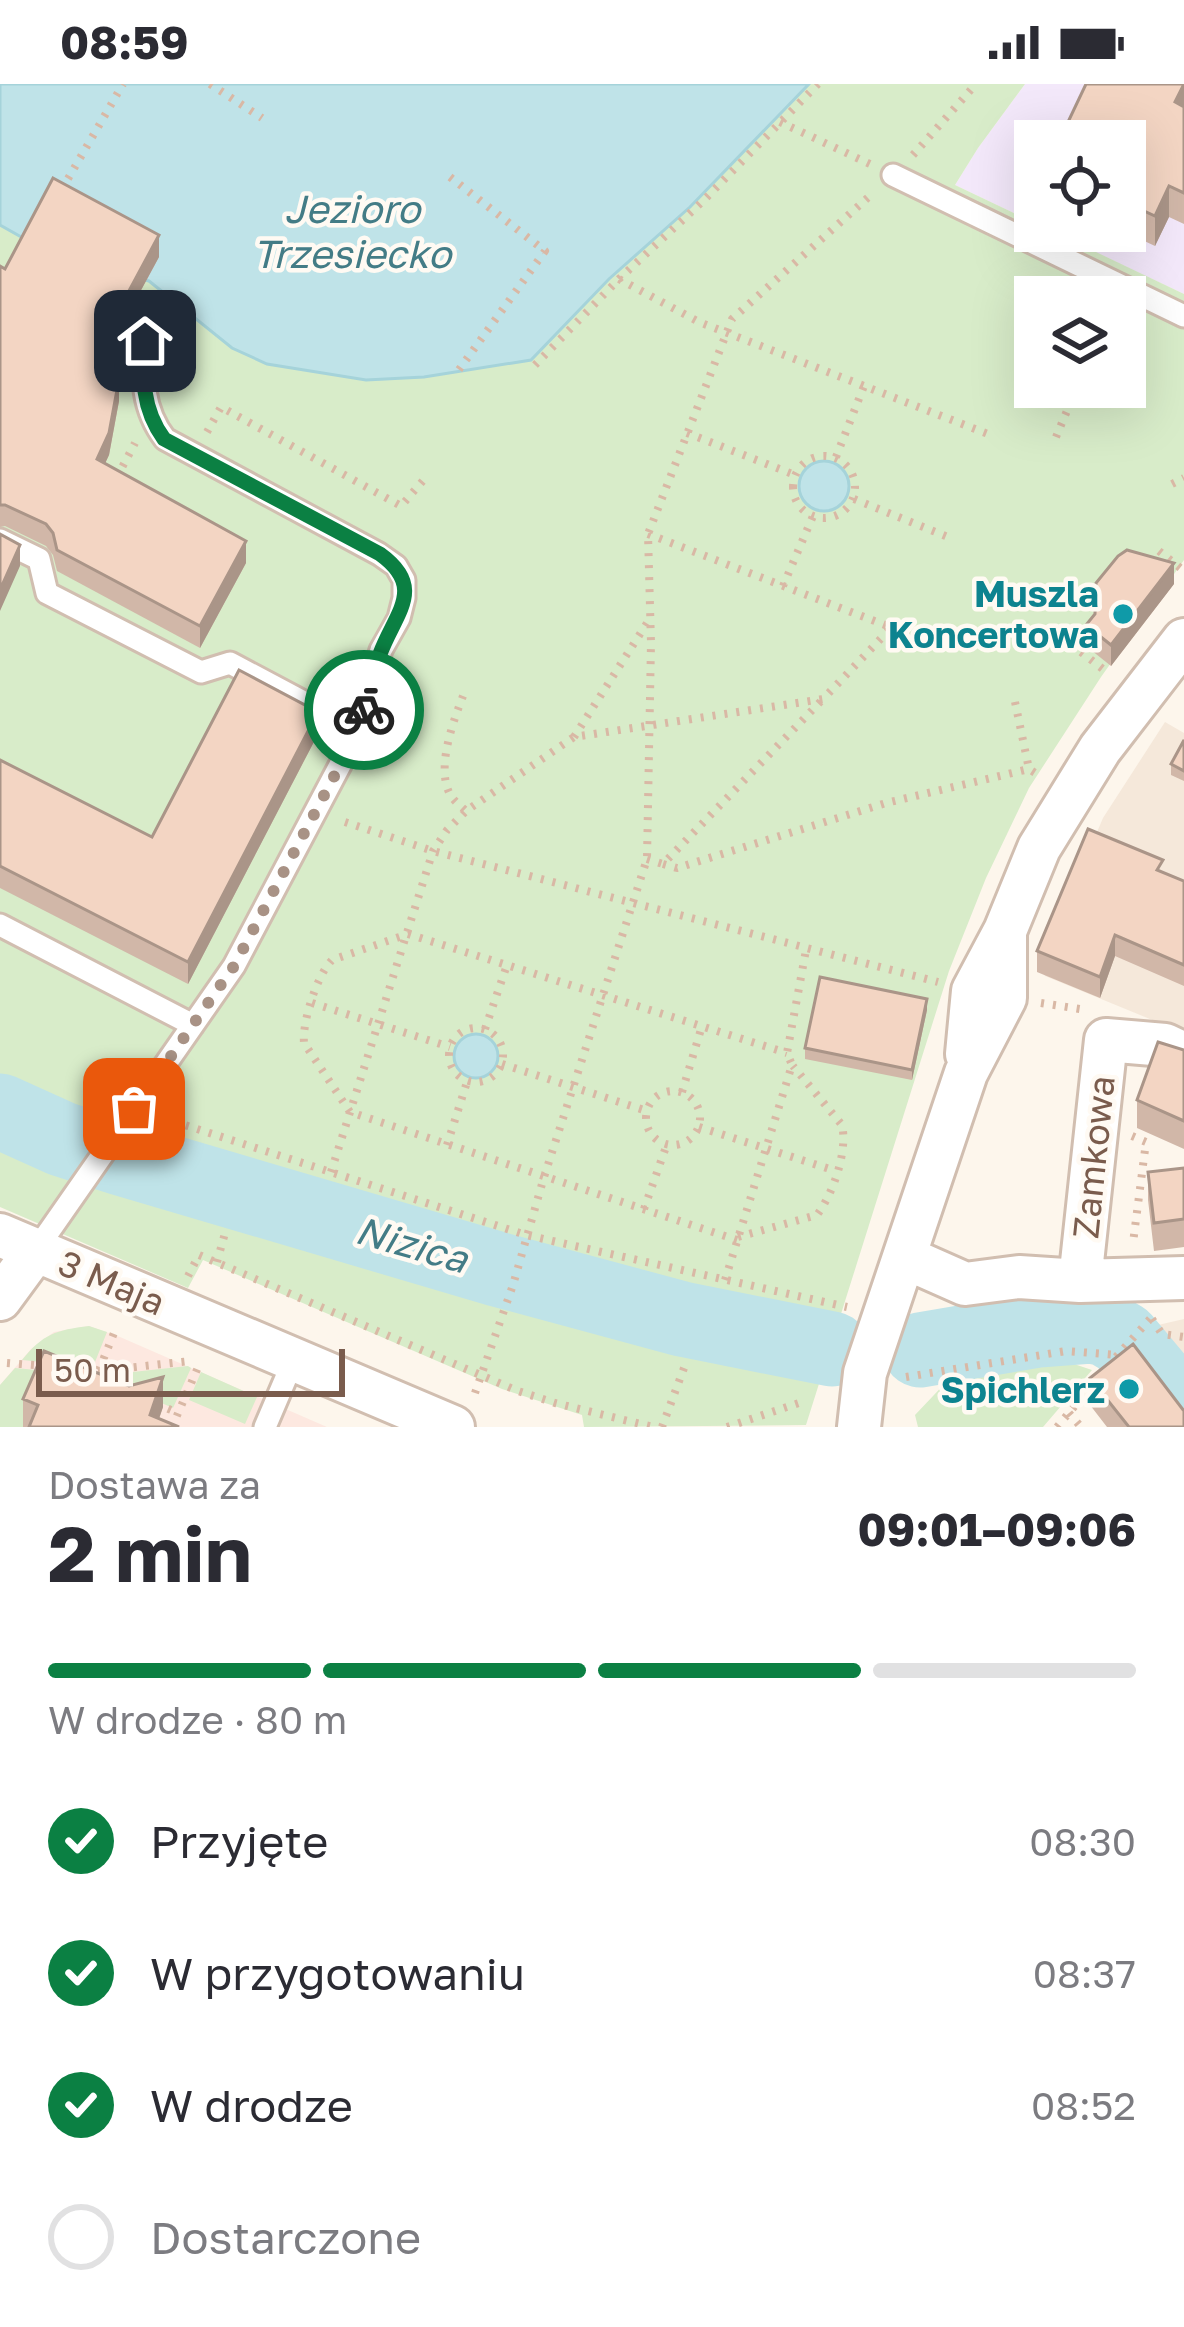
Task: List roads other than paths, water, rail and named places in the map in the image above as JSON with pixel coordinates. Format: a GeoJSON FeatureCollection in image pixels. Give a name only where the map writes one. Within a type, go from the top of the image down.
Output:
{"type":"FeatureCollection","features":[{"type":"Feature","properties":{"kind":"street"},"geometry":{"type":"LineString","coordinates":[[859,1427],[882,1376],[904,1257],[966,1073],[1005,998],[1005,931],[1039,848],[1100,749],[1184,640]]}},
{"type":"Feature","properties":{"kind":"street","name":"Zamkowa"},"geometry":{"type":"LineString","coordinates":[[1080,1281],[1106,1040],[1165,1045],[1184,1054]]}},
{"type":"Feature","properties":{"kind":"street"},"geometry":{"type":"LineString","coordinates":[[0,1299],[18,1242]]}},
{"type":"Feature","properties":{"kind":"street","name":"3 Maja"},"geometry":{"type":"LineString","coordinates":[[18,1242],[453,1427]]}},
{"type":"Feature","properties":{"kind":"street","name":"Zamkowa"},"geometry":{"type":"LineString","coordinates":[[904,1257],[964,1284],[1019,1277],[1080,1281],[1184,1278]]}},
{"type":"Feature","properties":{"kind":"street"},"geometry":{"type":"LineString","coordinates":[[816,1415],[882,1376]]}},
{"type":"Feature","properties":{"kind":"lane"},"geometry":{"type":"LineString","coordinates":[[893,175],[1184,316]]}},
{"type":"Feature","properties":{"kind":"lane"},"geometry":{"type":"LineString","coordinates":[[18,1242],[95,1166],[234,966],[358,731],[381,650],[404,598],[404,580],[396,566],[380,554],[164,439],[151,416],[142,375],[145,341]]}},
{"type":"Feature","properties":{"kind":"lane"},"geometry":{"type":"LineString","coordinates":[[0,540],[40,559],[47,592],[201,672],[230,663],[358,731]]}},
{"type":"Feature","properties":{"kind":"lane"},"geometry":{"type":"LineString","coordinates":[[0,925],[194,1025]]}},
{"type":"Feature","properties":{"kind":"lane"},"geometry":{"type":"LineString","coordinates":[[266,1427],[294,1359]]}},
{"type":"Feature","properties":{"kind":"water","name":"Jezioro Trzesiecko"},"geometry":{"type":"Polygon","coordinates":[[[0,84],[809,84],[531,360],[424,377],[366,380],[267,364],[232,348],[149,281],[64,261],[0,225],[0,84]]]}},
{"type":"Feature","properties":{"kind":"water"},"geometry":{"type":"Polygon","coordinates":[[[824,461],[842,468],[849,486],[842,504],[824,511],[806,504],[799,486],[806,468],[824,461]]]}},
{"type":"Feature","properties":{"kind":"water"},"geometry":{"type":"Polygon","coordinates":[[[476,1034],[492,1040],[498,1056],[492,1072],[476,1078],[460,1072],[454,1056],[460,1040],[476,1034]]]}},
{"type":"Feature","properties":{"kind":"waterway","name":"Nizica"},"geometry":{"type":"LineString","coordinates":[[0,1111],[62,1139],[121,1158],[497,1269],[682,1319],[832,1349]]}},
{"type":"Feature","properties":{"kind":"waterway","name":"Nizica"},"geometry":{"type":"LineString","coordinates":[[920,1350],[1038,1330],[1106,1329],[1123,1339],[1184,1412]]}},
{"type":"Feature","properties":{"kind":"place","name":"Muszla Koncertowa"},"geometry":{"type":"Point","coordinates":[1123,614]}},
{"type":"Feature","properties":{"kind":"place","name":"Spichlerz"},"geometry":{"type":"Point","coordinates":[1129,1389]}}]}
